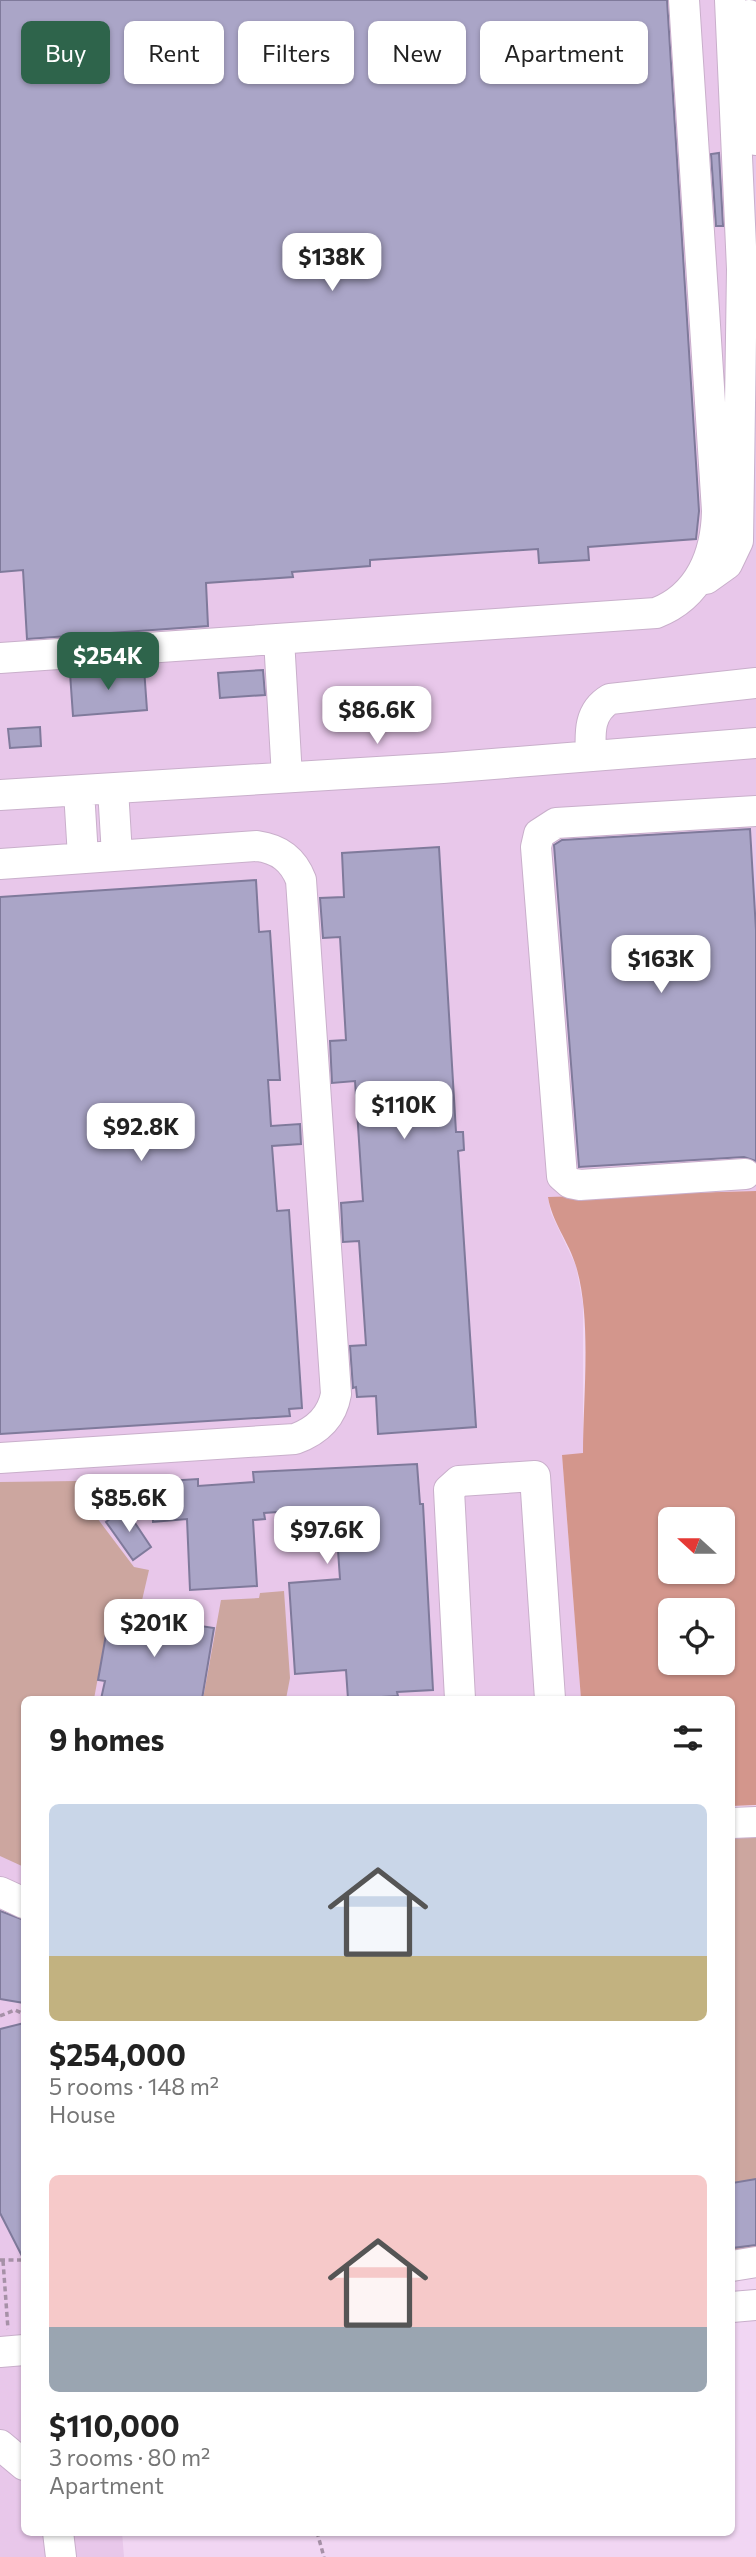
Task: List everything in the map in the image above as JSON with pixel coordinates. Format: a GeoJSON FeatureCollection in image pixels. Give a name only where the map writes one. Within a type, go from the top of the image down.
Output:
{"type":"FeatureCollection","features":[{"type":"Feature","properties":{"kind":"street"},"geometry":{"type":"LineString","coordinates":[[0,658],[656,613],[668,608],[699,580],[714,545],[717,511],[684,0]]}},
{"type":"Feature","properties":{"kind":"street"},"geometry":{"type":"LineString","coordinates":[[699,580],[711,577],[727,564],[738,541],[742,269],[730,0]]}},
{"type":"Feature","properties":{"kind":"street"},"geometry":{"type":"LineString","coordinates":[[748,0],[756,140]]}},
{"type":"Feature","properties":{"kind":"street"},"geometry":{"type":"LineString","coordinates":[[279,639],[287,776]]}},
{"type":"Feature","properties":{"kind":"street"},"geometry":{"type":"LineString","coordinates":[[591,756],[593,718],[599,707],[610,699],[756,683]]}},
{"type":"Feature","properties":{"kind":"street"},"geometry":{"type":"LineString","coordinates":[[0,795],[756,743]]}},
{"type":"Feature","properties":{"kind":"street"},"geometry":{"type":"LineString","coordinates":[[113,789],[117,855]]}},
{"type":"Feature","properties":{"kind":"street"},"geometry":{"type":"LineString","coordinates":[[79,791],[83,858]]}},
{"type":"Feature","properties":{"kind":"street"},"geometry":{"type":"LineString","coordinates":[[745,1174],[580,1185],[570,1183],[562,1175],[536,847],[543,829],[556,824],[756,811]]}},
{"type":"Feature","properties":{"kind":"street"},"geometry":{"type":"LineString","coordinates":[[0,864],[257,846],[281,853],[298,871],[301,880],[335,1401],[321,1424],[295,1439],[0,1458]]}},
{"type":"Feature","properties":{"kind":"street"},"geometry":{"type":"LineString","coordinates":[[460,1696],[449,1490],[459,1481],[534,1476],[550,1696]]}},
{"type":"Feature","properties":{"kind":"street"},"geometry":{"type":"LineString","coordinates":[[735,1823],[756,1822]]}},
{"type":"Feature","properties":{"kind":"street"},"geometry":{"type":"LineString","coordinates":[[0,1892],[21,1902]]}},
{"type":"Feature","properties":{"kind":"street"},"geometry":{"type":"LineString","coordinates":[[735,2266],[756,2262]]}},
{"type":"Feature","properties":{"kind":"street"},"geometry":{"type":"LineString","coordinates":[[735,2307],[756,2305]]}},
{"type":"Feature","properties":{"kind":"street"},"geometry":{"type":"LineString","coordinates":[[0,2445],[21,2462]]}},
{"type":"Feature","properties":{"kind":"street"},"geometry":{"type":"LineString","coordinates":[[58,2536],[61,2557]]}},
{"type":"Feature","properties":{"kind":"path"},"geometry":{"type":"LineString","coordinates":[[0,2015],[15,2010],[21,2013]]}},
{"type":"Feature","properties":{"kind":"path"},"geometry":{"type":"LineString","coordinates":[[11,2351],[2,2260],[21,2260]]}},
{"type":"Feature","properties":{"kind":"path"},"geometry":{"type":"LineString","coordinates":[[318,2536],[324,2557]]}},
{"type":"Feature","properties":{"kind":"shaded area"},"geometry":{"type":"Polygon","coordinates":[[[0,0],[756,0],[756,1191],[548,1198],[551,1213],[576,1266],[583,1304],[583,1454],[562,1455],[581,1696],[21,1696],[21,2536],[122,2536],[124,2557],[0,2557],[0,0]]]}},
{"type":"Feature","properties":{"kind":"shaded area"},"geometry":{"type":"Polygon","coordinates":[[[756,1191],[756,1805],[735,1806],[735,1696],[581,1696],[562,1455],[583,1453],[586,1358],[581,1287],[569,1249],[553,1215],[548,1197],[756,1191]]]}},
{"type":"Feature","properties":{"kind":"shaded area"},"geometry":{"type":"Polygon","coordinates":[[[77,1481],[79,1494],[134,1567],[149,1570],[140,1609],[111,1606],[95,1696],[21,1696],[21,1866],[0,1856],[0,1482],[77,1481]]]}},
{"type":"Feature","properties":{"kind":"shaded area"},"geometry":{"type":"Polygon","coordinates":[[[284,1591],[290,1678],[287,1696],[204,1696],[221,1600],[259,1598],[260,1593],[284,1591]]]}},
{"type":"Feature","properties":{"kind":"shaded area"},"geometry":{"type":"Polygon","coordinates":[[[756,1831],[756,2256],[735,2259],[735,1832],[756,1831]]]}},
{"type":"Feature","properties":{"kind":"building"},"geometry":{"type":"Polygon","coordinates":[[[0,0],[667,0],[699,511],[696,539],[588,547],[589,560],[539,563],[538,549],[370,560],[370,566],[292,572],[293,577],[206,583],[208,626],[27,639],[23,570],[0,572],[0,0]]]}},
{"type":"Feature","properties":{"kind":"building"},"geometry":{"type":"Polygon","coordinates":[[[719,153],[723,226],[716,226],[711,154],[719,153]]]}},
{"type":"Feature","properties":{"kind":"building"},"geometry":{"type":"Polygon","coordinates":[[[144,668],[147,710],[73,716],[70,673],[144,668]]]}},
{"type":"Feature","properties":{"kind":"building"},"geometry":{"type":"Polygon","coordinates":[[[263,670],[265,695],[220,698],[218,673],[263,670]]]}},
{"type":"Feature","properties":{"kind":"building"},"geometry":{"type":"Polygon","coordinates":[[[40,727],[41,746],[10,748],[8,729],[40,727]]]}},
{"type":"Feature","properties":{"kind":"building"},"geometry":{"type":"Polygon","coordinates":[[[750,829],[756,930],[756,1161],[744,1157],[579,1167],[554,845],[562,840],[750,829]]]}},
{"type":"Feature","properties":{"kind":"building"},"geometry":{"type":"Polygon","coordinates":[[[439,847],[456,1132],[463,1132],[464,1150],[458,1151],[476,1427],[378,1434],[376,1396],[357,1397],[356,1387],[353,1388],[350,1346],[366,1345],[359,1241],[343,1242],[341,1203],[363,1201],[355,1081],[332,1083],[330,1041],[346,1040],[340,937],[323,938],[320,898],[344,897],[342,853],[439,847]]]}},
{"type":"Feature","properties":{"kind":"building"},"geometry":{"type":"Polygon","coordinates":[[[256,880],[259,932],[270,931],[280,1080],[268,1080],[271,1126],[300,1124],[301,1144],[272,1146],[277,1211],[289,1210],[302,1408],[289,1409],[290,1416],[0,1434],[0,897],[256,880]]]}},
{"type":"Feature","properties":{"kind":"building"},"geometry":{"type":"Polygon","coordinates":[[[417,1464],[420,1504],[423,1504],[433,1690],[397,1692],[398,1696],[348,1696],[346,1670],[295,1674],[289,1583],[340,1579],[335,1508],[264,1513],[265,1519],[253,1520],[257,1586],[190,1590],[187,1519],[153,1522],[151,1482],[198,1479],[198,1486],[254,1482],[253,1472],[417,1464]]]}},
{"type":"Feature","properties":{"kind":"building"},"geometry":{"type":"Polygon","coordinates":[[[125,1508],[151,1547],[133,1560],[106,1522],[125,1508]]]}},
{"type":"Feature","properties":{"kind":"building"},"geometry":{"type":"Polygon","coordinates":[[[110,1612],[214,1628],[203,1696],[102,1696],[105,1681],[98,1680],[110,1612]]]}},
{"type":"Feature","properties":{"kind":"building"},"geometry":{"type":"Polygon","coordinates":[[[0,1911],[21,1919],[21,2002],[0,1999],[0,1911]]]}},
{"type":"Feature","properties":{"kind":"building"},"geometry":{"type":"Polygon","coordinates":[[[21,2024],[21,2254],[0,2213],[0,2029],[21,2024]]]}},
{"type":"Feature","properties":{"kind":"building"},"geometry":{"type":"Polygon","coordinates":[[[756,2179],[756,2245],[735,2248],[735,2182],[756,2179]]]}}]}
